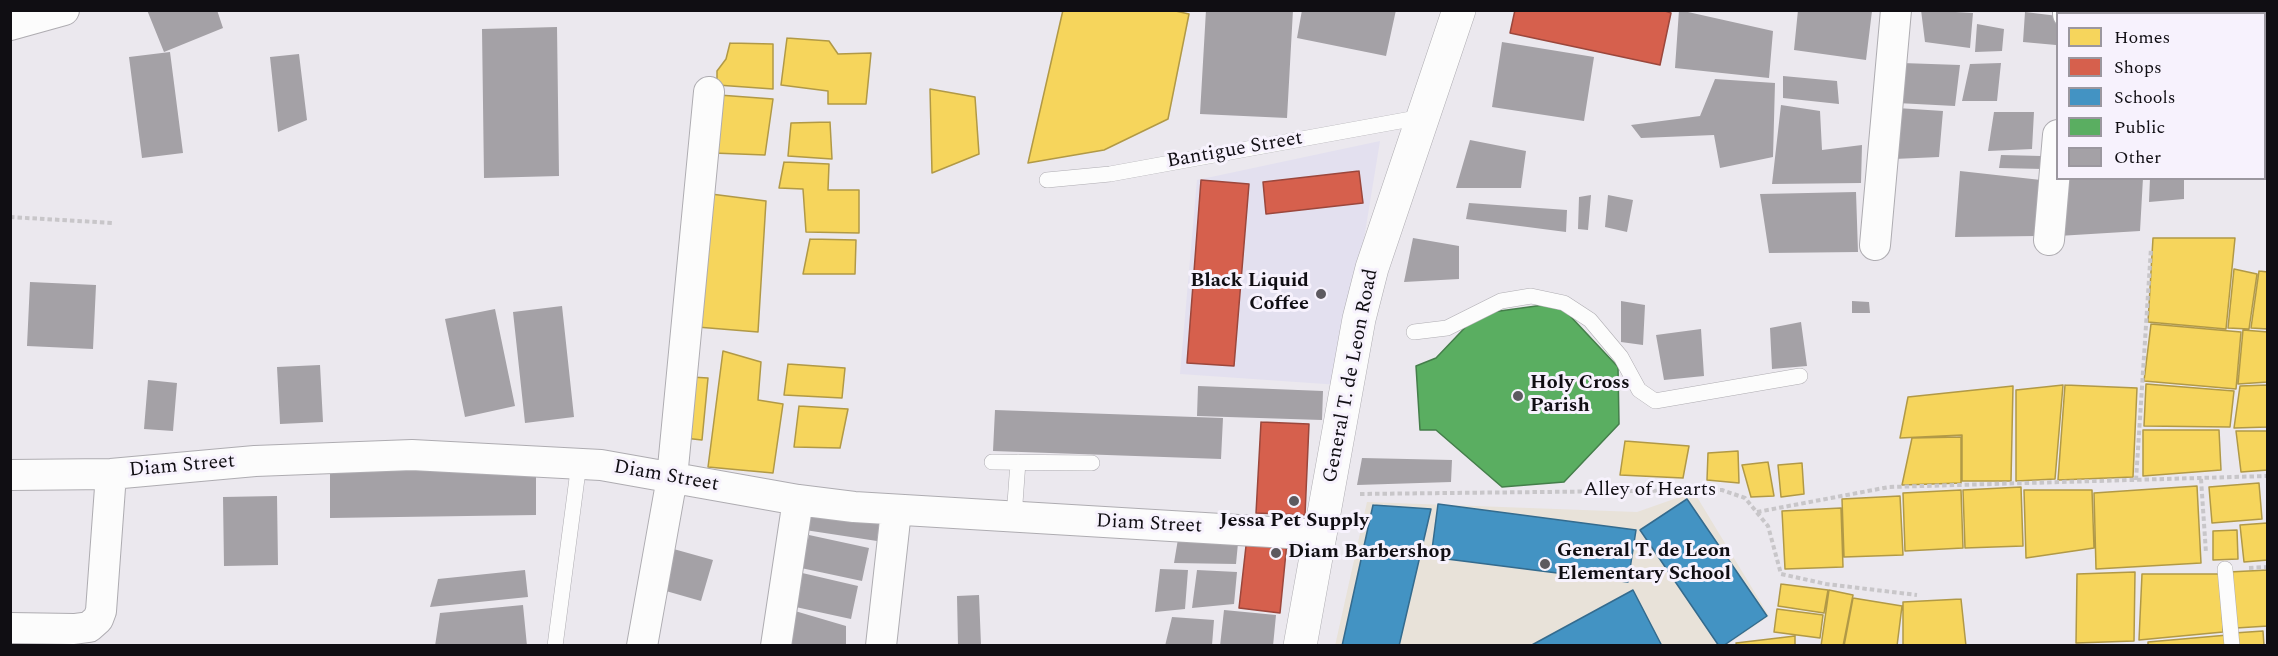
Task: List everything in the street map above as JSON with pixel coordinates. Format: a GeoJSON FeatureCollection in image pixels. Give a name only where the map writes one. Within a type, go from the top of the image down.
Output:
{"type":"FeatureCollection","features":[{"type":"Feature","properties":{"kind":"main road","name":"General T. de Leon Road"},"geometry":{"type":"LineString","coordinates":[[1300,645],[1355,342],[1369,278],[1459,10]]}},
{"type":"Feature","properties":{"kind":"street"},"geometry":{"type":"LineString","coordinates":[[10,24],[64,10]]}},
{"type":"Feature","properties":{"kind":"street"},"geometry":{"type":"LineString","coordinates":[[1875,244],[1896,10]]}},
{"type":"Feature","properties":{"kind":"street"},"geometry":{"type":"LineString","coordinates":[[642,645],[672,478],[709,92]]}},
{"type":"Feature","properties":{"kind":"street"},"geometry":{"type":"LineString","coordinates":[[2049,240],[2056,158]]}},
{"type":"Feature","properties":{"kind":"street","name":"Diam Street"},"geometry":{"type":"LineString","coordinates":[[10,475],[111,474],[255,461],[412,455],[601,465],[798,500],[896,511],[1321,535]]}},
{"type":"Feature","properties":{"kind":"street"},"geometry":{"type":"LineString","coordinates":[[10,628],[74,629],[89,627],[98,619],[101,610],[111,474]]}},
{"type":"Feature","properties":{"kind":"street"},"geometry":{"type":"LineString","coordinates":[[776,645],[798,500]]}},
{"type":"Feature","properties":{"kind":"street"},"geometry":{"type":"LineString","coordinates":[[881,645],[896,511]]}},
{"type":"Feature","properties":{"kind":"lane","name":"Bantigue Street"},"geometry":{"type":"LineString","coordinates":[[1047,180],[1110,174],[1422,117]]}},
{"type":"Feature","properties":{"kind":"lane"},"geometry":{"type":"LineString","coordinates":[[1414,332],[1447,328],[1501,301],[1531,296],[1564,303],[1590,320],[1621,357],[1639,390],[1655,401],[1800,376]]}},
{"type":"Feature","properties":{"kind":"lane"},"geometry":{"type":"LineString","coordinates":[[992,462],[1092,463]]}},
{"type":"Feature","properties":{"kind":"lane"},"geometry":{"type":"LineString","coordinates":[[1014,517],[1018,462]]}},
{"type":"Feature","properties":{"kind":"lane"},"geometry":{"type":"LineString","coordinates":[[555,645],[579,463]]}},
{"type":"Feature","properties":{"kind":"lane"},"geometry":{"type":"LineString","coordinates":[[2225,569],[2232,645]]}},
{"type":"Feature","properties":{"kind":"path"},"geometry":{"type":"LineString","coordinates":[[10,217],[113,223]]}},
{"type":"Feature","properties":{"kind":"path"},"geometry":{"type":"LineString","coordinates":[[2136,480],[2151,248]]}},
{"type":"Feature","properties":{"kind":"path"},"geometry":{"type":"LineString","coordinates":[[1757,512],[1889,487],[2268,476]]}},
{"type":"Feature","properties":{"kind":"path"},"geometry":{"type":"LineString","coordinates":[[2200,479],[2208,570],[2225,569]]}},
{"type":"Feature","properties":{"kind":"path","name":"Alley of Hearts"},"geometry":{"type":"LineString","coordinates":[[1329,495],[1722,490],[1744,498],[1768,526],[1774,558],[1781,574],[1826,584],[1917,595]]}},
{"type":"Feature","properties":{"kind":"shaded area"},"geometry":{"type":"Polygon","coordinates":[[[1380,141],[1340,385],[1180,374],[1197,180],[1380,141]]]}},
{"type":"Feature","properties":{"kind":"shaded area","name":"General T. de Leon Elementary School"},"geometry":{"type":"Polygon","coordinates":[[[1694,492],[1769,616],[1727,645],[1335,646],[1367,502],[1637,512],[1694,492]]]}},
{"type":"Feature","properties":{"kind":"building: Homes"},"geometry":{"type":"Polygon","coordinates":[[[1063,10],[1171,10],[1189,14],[1168,119],[1104,150],[1028,163],[1063,10]]]}},
{"type":"Feature","properties":{"kind":"building: Homes"},"geometry":{"type":"Polygon","coordinates":[[[787,38],[829,41],[838,54],[871,53],[866,104],[828,104],[828,91],[781,85],[787,38]]]}},
{"type":"Feature","properties":{"kind":"building: Homes"},"geometry":{"type":"Polygon","coordinates":[[[730,43],[773,44],[773,89],[717,85],[717,71],[726,59],[730,43]]]}},
{"type":"Feature","properties":{"kind":"building: Homes"},"geometry":{"type":"Polygon","coordinates":[[[930,89],[975,97],[979,154],[932,173],[930,89]]]}},
{"type":"Feature","properties":{"kind":"building: Homes"},"geometry":{"type":"Polygon","coordinates":[[[719,95],[773,99],[765,155],[713,153],[719,95]]]}},
{"type":"Feature","properties":{"kind":"building: Homes"},"geometry":{"type":"Polygon","coordinates":[[[830,122],[832,159],[788,156],[791,123],[830,122]]]}},
{"type":"Feature","properties":{"kind":"building: Homes"},"geometry":{"type":"Polygon","coordinates":[[[784,162],[829,164],[828,190],[859,190],[859,233],[806,232],[803,189],[779,188],[784,162]]]}},
{"type":"Feature","properties":{"kind":"building: Homes"},"geometry":{"type":"Polygon","coordinates":[[[711,194],[766,201],[758,332],[697,327],[711,194]]]}},
{"type":"Feature","properties":{"kind":"building: Homes"},"geometry":{"type":"Polygon","coordinates":[[[2153,238],[2235,238],[2226,329],[2148,322],[2153,238]]]}},
{"type":"Feature","properties":{"kind":"building: Homes"},"geometry":{"type":"Polygon","coordinates":[[[810,239],[856,240],[855,274],[803,274],[810,239]]]}},
{"type":"Feature","properties":{"kind":"building: Homes"},"geometry":{"type":"Polygon","coordinates":[[[2234,269],[2257,274],[2249,329],[2228,328],[2234,269]]]}},
{"type":"Feature","properties":{"kind":"building: Homes"},"geometry":{"type":"Polygon","coordinates":[[[2259,271],[2268,272],[2268,329],[2251,328],[2259,271]]]}},
{"type":"Feature","properties":{"kind":"building: Homes"},"geometry":{"type":"Polygon","coordinates":[[[2151,324],[2241,332],[2236,389],[2144,381],[2151,324]]]}},
{"type":"Feature","properties":{"kind":"building: Homes"},"geometry":{"type":"Polygon","coordinates":[[[2243,330],[2268,332],[2268,382],[2238,384],[2243,330]]]}},
{"type":"Feature","properties":{"kind":"building: Homes"},"geometry":{"type":"Polygon","coordinates":[[[723,351],[761,362],[758,400],[783,404],[773,473],[708,467],[723,351]]]}},
{"type":"Feature","properties":{"kind":"building: Homes"},"geometry":{"type":"Polygon","coordinates":[[[788,364],[845,368],[842,398],[784,395],[788,364]]]}},
{"type":"Feature","properties":{"kind":"building: Homes"},"geometry":{"type":"Polygon","coordinates":[[[691,377],[708,378],[702,440],[684,438],[691,377]]]}},
{"type":"Feature","properties":{"kind":"building: Homes"},"geometry":{"type":"Polygon","coordinates":[[[2146,384],[2234,391],[2230,427],[2144,426],[2146,384]]]}},
{"type":"Feature","properties":{"kind":"building: Homes"},"geometry":{"type":"Polygon","coordinates":[[[2063,385],[2055,479],[2016,481],[2016,390],[2063,385]]]}},
{"type":"Feature","properties":{"kind":"building: Homes"},"geometry":{"type":"Polygon","coordinates":[[[2065,385],[2137,388],[2133,477],[2058,480],[2065,385]]]}},
{"type":"Feature","properties":{"kind":"building: Homes"},"geometry":{"type":"Polygon","coordinates":[[[2268,385],[2268,427],[2234,428],[2240,386],[2268,385]]]}},
{"type":"Feature","properties":{"kind":"building: Homes"},"geometry":{"type":"Polygon","coordinates":[[[2013,386],[2011,481],[1962,481],[1962,435],[1900,438],[1908,397],[2013,386]]]}},
{"type":"Feature","properties":{"kind":"building: Homes"},"geometry":{"type":"Polygon","coordinates":[[[799,406],[848,409],[840,448],[794,447],[799,406]]]}},
{"type":"Feature","properties":{"kind":"building: Homes"},"geometry":{"type":"Polygon","coordinates":[[[2143,430],[2219,430],[2221,470],[2143,476],[2143,430]]]}},
{"type":"Feature","properties":{"kind":"building: Homes"},"geometry":{"type":"Polygon","coordinates":[[[2236,431],[2268,431],[2268,470],[2241,472],[2236,431]]]}},
{"type":"Feature","properties":{"kind":"building: Homes"},"geometry":{"type":"Polygon","coordinates":[[[1961,437],[1961,483],[1902,485],[1912,438],[1961,437]]]}},
{"type":"Feature","properties":{"kind":"building: Homes"},"geometry":{"type":"Polygon","coordinates":[[[1625,441],[1689,446],[1683,478],[1620,475],[1625,441]]]}},
{"type":"Feature","properties":{"kind":"building: Homes"},"geometry":{"type":"Polygon","coordinates":[[[1738,451],[1739,483],[1707,480],[1708,453],[1738,451]]]}},
{"type":"Feature","properties":{"kind":"building: Homes"},"geometry":{"type":"Polygon","coordinates":[[[1768,462],[1774,496],[1751,497],[1742,465],[1768,462]]]}},
{"type":"Feature","properties":{"kind":"building: Homes"},"geometry":{"type":"Polygon","coordinates":[[[1802,463],[1804,494],[1781,497],[1778,465],[1802,463]]]}},
{"type":"Feature","properties":{"kind":"building: Homes"},"geometry":{"type":"Polygon","coordinates":[[[2259,483],[2262,519],[2212,523],[2209,487],[2259,483]]]}},
{"type":"Feature","properties":{"kind":"building: Homes"},"geometry":{"type":"Polygon","coordinates":[[[2197,486],[2201,563],[2096,569],[2094,493],[2197,486]]]}},
{"type":"Feature","properties":{"kind":"building: Homes"},"geometry":{"type":"Polygon","coordinates":[[[2021,487],[2023,546],[1965,548],[1963,490],[2021,487]]]}},
{"type":"Feature","properties":{"kind":"building: Homes"},"geometry":{"type":"Polygon","coordinates":[[[1961,490],[1963,548],[1905,551],[1903,493],[1961,490]]]}},
{"type":"Feature","properties":{"kind":"building: Homes"},"geometry":{"type":"Polygon","coordinates":[[[2024,490],[2092,490],[2094,548],[2026,558],[2024,490]]]}},
{"type":"Feature","properties":{"kind":"building: Homes"},"geometry":{"type":"Polygon","coordinates":[[[1900,496],[1903,555],[1844,557],[1842,499],[1900,496]]]}},
{"type":"Feature","properties":{"kind":"building: Homes"},"geometry":{"type":"Polygon","coordinates":[[[1841,508],[1843,567],[1785,569],[1782,511],[1841,508]]]}},
{"type":"Feature","properties":{"kind":"building: Homes"},"geometry":{"type":"Polygon","coordinates":[[[2267,523],[2268,560],[2244,562],[2240,525],[2267,523]]]}},
{"type":"Feature","properties":{"kind":"building: Homes"},"geometry":{"type":"Polygon","coordinates":[[[2237,530],[2238,559],[2213,560],[2213,531],[2237,530]]]}},
{"type":"Feature","properties":{"kind":"building: Homes"},"geometry":{"type":"Polygon","coordinates":[[[2268,570],[2268,626],[2236,628],[2229,572],[2268,570]]]}},
{"type":"Feature","properties":{"kind":"building: Homes"},"geometry":{"type":"Polygon","coordinates":[[[2135,572],[2134,641],[2076,643],[2077,574],[2135,572]]]}},
{"type":"Feature","properties":{"kind":"building: Homes"},"geometry":{"type":"Polygon","coordinates":[[[2142,574],[2221,574],[2223,632],[2139,640],[2142,574]]]}},
{"type":"Feature","properties":{"kind":"building: Homes"},"geometry":{"type":"Polygon","coordinates":[[[1781,584],[1828,590],[1824,613],[1778,606],[1781,584]]]}},
{"type":"Feature","properties":{"kind":"building: Homes"},"geometry":{"type":"Polygon","coordinates":[[[1829,590],[1853,595],[1843,646],[1821,646],[1829,590]]]}},
{"type":"Feature","properties":{"kind":"building: Homes"},"geometry":{"type":"Polygon","coordinates":[[[1853,598],[1902,606],[1897,646],[1844,646],[1853,598]]]}},
{"type":"Feature","properties":{"kind":"building: Homes"},"geometry":{"type":"Polygon","coordinates":[[[1961,599],[1966,646],[1903,646],[1903,602],[1961,599]]]}},
{"type":"Feature","properties":{"kind":"building: Homes"},"geometry":{"type":"Polygon","coordinates":[[[1777,609],[1823,615],[1820,638],[1774,632],[1777,609]]]}},
{"type":"Feature","properties":{"kind":"building: Homes"},"geometry":{"type":"Polygon","coordinates":[[[2263,631],[2264,646],[2235,646],[2234,633],[2263,631]]]}},
{"type":"Feature","properties":{"kind":"building: Homes"},"geometry":{"type":"Polygon","coordinates":[[[2228,635],[2229,646],[2148,646],[2148,642],[2228,635]]]}},
{"type":"Feature","properties":{"kind":"building: Homes"},"geometry":{"type":"Polygon","coordinates":[[[1795,636],[1795,646],[1737,646],[1736,643],[1795,636]]]}},
{"type":"Feature","properties":{"kind":"building: Shops"},"geometry":{"type":"Polygon","coordinates":[[[1515,10],[1662,10],[1671,13],[1660,65],[1510,33],[1515,10]]]}},
{"type":"Feature","properties":{"kind":"building: Shops"},"geometry":{"type":"Polygon","coordinates":[[[1359,171],[1363,203],[1266,214],[1263,182],[1359,171]]]}},
{"type":"Feature","properties":{"kind":"building: Shops"},"geometry":{"type":"Polygon","coordinates":[[[1201,180],[1249,184],[1234,366],[1187,363],[1201,180]]]}},
{"type":"Feature","properties":{"kind":"building: Shops"},"geometry":{"type":"Polygon","coordinates":[[[1261,422],[1309,424],[1305,515],[1256,513],[1261,422]]]}},
{"type":"Feature","properties":{"kind":"building: Shops"},"geometry":{"type":"Polygon","coordinates":[[[1247,537],[1287,542],[1280,613],[1239,608],[1247,537]]]}},
{"type":"Feature","properties":{"kind":"building: Schools"},"geometry":{"type":"Polygon","coordinates":[[[1687,499],[1767,616],[1723,646],[1719,646],[1640,530],[1687,499]]]}},
{"type":"Feature","properties":{"kind":"building: Schools"},"geometry":{"type":"Polygon","coordinates":[[[1438,504],[1636,530],[1628,582],[1431,557],[1438,504]]]}},
{"type":"Feature","properties":{"kind":"building: Schools"},"geometry":{"type":"Polygon","coordinates":[[[1373,505],[1431,509],[1399,646],[1342,646],[1373,505]]]}},
{"type":"Feature","properties":{"kind":"building: Schools"},"geometry":{"type":"Polygon","coordinates":[[[1633,590],[1662,646],[1530,646],[1633,590]]]}},
{"type":"Feature","properties":{"kind":"building: Public","name":"Holy Cross Parish"},"geometry":{"type":"Polygon","coordinates":[[[1558,303],[1618,367],[1619,424],[1564,482],[1502,487],[1436,430],[1420,430],[1416,366],[1436,358],[1478,314],[1558,303]]]}},
{"type":"Feature","properties":{"kind":"building: Other"},"geometry":{"type":"Polygon","coordinates":[[[147,10],[217,10],[223,28],[164,52],[147,10]]]}},
{"type":"Feature","properties":{"kind":"building: Other"},"geometry":{"type":"Polygon","coordinates":[[[1206,10],[1293,10],[1287,118],[1200,114],[1206,10]]]}},
{"type":"Feature","properties":{"kind":"building: Other"},"geometry":{"type":"Polygon","coordinates":[[[1302,10],[1396,10],[1386,56],[1297,38],[1302,10]]]}},
{"type":"Feature","properties":{"kind":"building: Other"},"geometry":{"type":"Polygon","coordinates":[[[1679,10],[1773,31],[1769,78],[1675,68],[1679,10]]]}},
{"type":"Feature","properties":{"kind":"building: Other"},"geometry":{"type":"Polygon","coordinates":[[[1798,10],[1872,11],[1866,60],[1794,50],[1798,10]]]}},
{"type":"Feature","properties":{"kind":"building: Other"},"geometry":{"type":"Polygon","coordinates":[[[1921,10],[1973,13],[1970,48],[1925,42],[1921,10]]]}},
{"type":"Feature","properties":{"kind":"building: Other"},"geometry":{"type":"Polygon","coordinates":[[[2079,10],[2162,10],[2162,12],[2078,12],[2079,10]]]}},
{"type":"Feature","properties":{"kind":"building: Other"},"geometry":{"type":"Polygon","coordinates":[[[2174,10],[2213,10],[2212,12],[2174,12],[2174,10]]]}},
{"type":"Feature","properties":{"kind":"building: Other"},"geometry":{"type":"Polygon","coordinates":[[[2217,10],[2268,10],[2266,44],[2266,12],[2217,12],[2217,10]]]}},
{"type":"Feature","properties":{"kind":"building: Other"},"geometry":{"type":"Polygon","coordinates":[[[2025,12],[2056,16],[2056,45],[2023,42],[2025,12]]]}},
{"type":"Feature","properties":{"kind":"building: Other"},"geometry":{"type":"Polygon","coordinates":[[[1977,24],[2004,29],[2002,51],[1975,52],[1977,24]]]}},
{"type":"Feature","properties":{"kind":"building: Other"},"geometry":{"type":"Polygon","coordinates":[[[557,27],[559,176],[484,178],[482,29],[557,27]]]}},
{"type":"Feature","properties":{"kind":"building: Other"},"geometry":{"type":"Polygon","coordinates":[[[1502,42],[1594,57],[1584,121],[1492,107],[1502,42]]]}},
{"type":"Feature","properties":{"kind":"building: Other"},"geometry":{"type":"Polygon","coordinates":[[[170,52],[183,153],[142,158],[129,57],[170,52]]]}},
{"type":"Feature","properties":{"kind":"building: Other"},"geometry":{"type":"Polygon","coordinates":[[[299,54],[307,120],[278,132],[270,57],[299,54]]]}},
{"type":"Feature","properties":{"kind":"building: Other"},"geometry":{"type":"Polygon","coordinates":[[[1902,63],[1960,65],[1955,106],[1897,103],[1902,63]]]}},
{"type":"Feature","properties":{"kind":"building: Other"},"geometry":{"type":"Polygon","coordinates":[[[2001,63],[1997,101],[1962,101],[1970,64],[2001,63]]]}},
{"type":"Feature","properties":{"kind":"building: Other"},"geometry":{"type":"Polygon","coordinates":[[[1783,76],[1837,81],[1839,104],[1783,98],[1783,76]]]}},
{"type":"Feature","properties":{"kind":"building: Other"},"geometry":{"type":"Polygon","coordinates":[[[1715,79],[1775,83],[1773,157],[1720,168],[1714,135],[1641,138],[1631,125],[1700,116],[1715,79]]]}},
{"type":"Feature","properties":{"kind":"building: Other"},"geometry":{"type":"Polygon","coordinates":[[[2268,92],[2268,114],[2266,114],[2268,92]]]}},
{"type":"Feature","properties":{"kind":"building: Other"},"geometry":{"type":"Polygon","coordinates":[[[1781,105],[1820,111],[1822,150],[1862,145],[1861,183],[1772,184],[1781,105]]]}},
{"type":"Feature","properties":{"kind":"building: Other"},"geometry":{"type":"Polygon","coordinates":[[[1897,108],[1943,111],[1939,157],[1894,159],[1897,108]]]}},
{"type":"Feature","properties":{"kind":"building: Other"},"geometry":{"type":"Polygon","coordinates":[[[1994,112],[2034,112],[2032,149],[1988,151],[1994,112]]]}},
{"type":"Feature","properties":{"kind":"building: Other"},"geometry":{"type":"Polygon","coordinates":[[[1470,140],[1526,151],[1521,188],[1456,188],[1470,140]]]}},
{"type":"Feature","properties":{"kind":"building: Other"},"geometry":{"type":"Polygon","coordinates":[[[2001,155],[2041,156],[2043,169],[1999,168],[2001,155]]]}},
{"type":"Feature","properties":{"kind":"building: Other"},"geometry":{"type":"Polygon","coordinates":[[[1960,171],[2041,180],[2037,236],[1955,237],[1960,171]]]}},
{"type":"Feature","properties":{"kind":"building: Other"},"geometry":{"type":"Polygon","coordinates":[[[2061,180],[2143,180],[2140,231],[2058,236],[2061,180]]]}},
{"type":"Feature","properties":{"kind":"building: Other"},"geometry":{"type":"Polygon","coordinates":[[[2150,180],[2184,180],[2184,199],[2149,202],[2150,180]]]}},
{"type":"Feature","properties":{"kind":"building: Other"},"geometry":{"type":"Polygon","coordinates":[[[1856,192],[1858,252],[1769,253],[1760,194],[1856,192]]]}},
{"type":"Feature","properties":{"kind":"building: Other"},"geometry":{"type":"Polygon","coordinates":[[[1591,195],[1588,230],[1578,229],[1579,197],[1591,195]]]}},
{"type":"Feature","properties":{"kind":"building: Other"},"geometry":{"type":"Polygon","coordinates":[[[1608,195],[1633,200],[1627,232],[1605,227],[1608,195]]]}},
{"type":"Feature","properties":{"kind":"building: Other"},"geometry":{"type":"Polygon","coordinates":[[[1469,203],[1567,210],[1566,232],[1466,219],[1469,203]]]}},
{"type":"Feature","properties":{"kind":"building: Other"},"geometry":{"type":"Polygon","coordinates":[[[1413,238],[1459,246],[1459,279],[1404,282],[1413,238]]]}},
{"type":"Feature","properties":{"kind":"building: Other"},"geometry":{"type":"Polygon","coordinates":[[[30,282],[96,285],[93,349],[27,346],[30,282]]]}},
{"type":"Feature","properties":{"kind":"building: Other"},"geometry":{"type":"Polygon","coordinates":[[[1621,301],[1645,305],[1643,345],[1621,342],[1621,301]]]}},
{"type":"Feature","properties":{"kind":"building: Other"},"geometry":{"type":"Polygon","coordinates":[[[1852,301],[1869,302],[1870,313],[1852,313],[1852,301]]]}},
{"type":"Feature","properties":{"kind":"building: Other"},"geometry":{"type":"Polygon","coordinates":[[[562,306],[574,417],[525,423],[513,312],[562,306]]]}},
{"type":"Feature","properties":{"kind":"building: Other"},"geometry":{"type":"Polygon","coordinates":[[[495,309],[515,406],[465,417],[445,319],[495,309]]]}},
{"type":"Feature","properties":{"kind":"building: Other"},"geometry":{"type":"Polygon","coordinates":[[[1801,322],[1807,366],[1772,369],[1770,328],[1801,322]]]}},
{"type":"Feature","properties":{"kind":"building: Other"},"geometry":{"type":"Polygon","coordinates":[[[1701,329],[1704,376],[1664,380],[1656,335],[1701,329]]]}},
{"type":"Feature","properties":{"kind":"building: Other"},"geometry":{"type":"Polygon","coordinates":[[[320,365],[323,422],[280,424],[277,367],[320,365]]]}},
{"type":"Feature","properties":{"kind":"building: Other"},"geometry":{"type":"Polygon","coordinates":[[[148,380],[177,383],[173,431],[144,429],[148,380]]]}},
{"type":"Feature","properties":{"kind":"building: Other"},"geometry":{"type":"Polygon","coordinates":[[[1198,386],[1323,391],[1322,420],[1197,416],[1198,386]]]}},
{"type":"Feature","properties":{"kind":"building: Other"},"geometry":{"type":"Polygon","coordinates":[[[995,410],[1223,418],[1221,459],[993,451],[995,410]]]}},
{"type":"Feature","properties":{"kind":"building: Other"},"geometry":{"type":"Polygon","coordinates":[[[1362,458],[1452,460],[1451,482],[1357,485],[1362,458]]]}},
{"type":"Feature","properties":{"kind":"building: Other"},"geometry":{"type":"Polygon","coordinates":[[[536,469],[536,515],[330,518],[330,471],[536,469]]]}},
{"type":"Feature","properties":{"kind":"building: Other"},"geometry":{"type":"Polygon","coordinates":[[[277,496],[278,565],[224,566],[223,497],[277,496]]]}},
{"type":"Feature","properties":{"kind":"building: Other"},"geometry":{"type":"Polygon","coordinates":[[[809,505],[880,516],[877,541],[805,530],[809,505]]]}},
{"type":"Feature","properties":{"kind":"building: Other"},"geometry":{"type":"Polygon","coordinates":[[[809,535],[869,548],[862,581],[801,568],[809,535]]]}},
{"type":"Feature","properties":{"kind":"building: Other"},"geometry":{"type":"Polygon","coordinates":[[[1178,539],[1238,543],[1236,564],[1174,563],[1178,539]]]}},
{"type":"Feature","properties":{"kind":"building: Other"},"geometry":{"type":"Polygon","coordinates":[[[670,548],[713,560],[701,601],[659,589],[670,548]]]}},
{"type":"Feature","properties":{"kind":"building: Other"},"geometry":{"type":"Polygon","coordinates":[[[1160,569],[1188,570],[1185,609],[1155,612],[1160,569]]]}},
{"type":"Feature","properties":{"kind":"building: Other"},"geometry":{"type":"Polygon","coordinates":[[[525,570],[528,597],[430,607],[438,579],[525,570]]]}},
{"type":"Feature","properties":{"kind":"building: Other"},"geometry":{"type":"Polygon","coordinates":[[[1197,570],[1237,572],[1234,604],[1192,608],[1197,570]]]}},
{"type":"Feature","properties":{"kind":"building: Other"},"geometry":{"type":"Polygon","coordinates":[[[798,572],[858,586],[851,619],[791,606],[798,572]]]}},
{"type":"Feature","properties":{"kind":"building: Other"},"geometry":{"type":"Polygon","coordinates":[[[979,595],[981,645],[958,646],[957,596],[979,595]]]}},
{"type":"Feature","properties":{"kind":"building: Other"},"geometry":{"type":"Polygon","coordinates":[[[523,605],[527,646],[435,646],[440,613],[523,605]]]}},
{"type":"Feature","properties":{"kind":"building: Other"},"geometry":{"type":"Polygon","coordinates":[[[1224,610],[1276,615],[1273,646],[1220,646],[1224,610]]]}},
{"type":"Feature","properties":{"kind":"building: Other"},"geometry":{"type":"Polygon","coordinates":[[[795,611],[846,626],[846,646],[784,646],[795,611]]]}},
{"type":"Feature","properties":{"kind":"building: Other"},"geometry":{"type":"Polygon","coordinates":[[[1172,617],[1214,620],[1212,645],[1165,646],[1172,617]]]}},
{"type":"Feature","properties":{"kind":"place","name":"Black Liquid Coffee"},"geometry":{"type":"Point","coordinates":[1321,294]}},
{"type":"Feature","properties":{"kind":"place","name":"Holy Cross Parish"},"geometry":{"type":"Point","coordinates":[1518,396]}},
{"type":"Feature","properties":{"kind":"place","name":"Jessa Pet Supply"},"geometry":{"type":"Point","coordinates":[1294,501]}},
{"type":"Feature","properties":{"kind":"place","name":"Diam Barbershop"},"geometry":{"type":"Point","coordinates":[1276,553]}},
{"type":"Feature","properties":{"kind":"place","name":"General T. de Leon Elementary School"},"geometry":{"type":"Point","coordinates":[1545,564]}}]}
